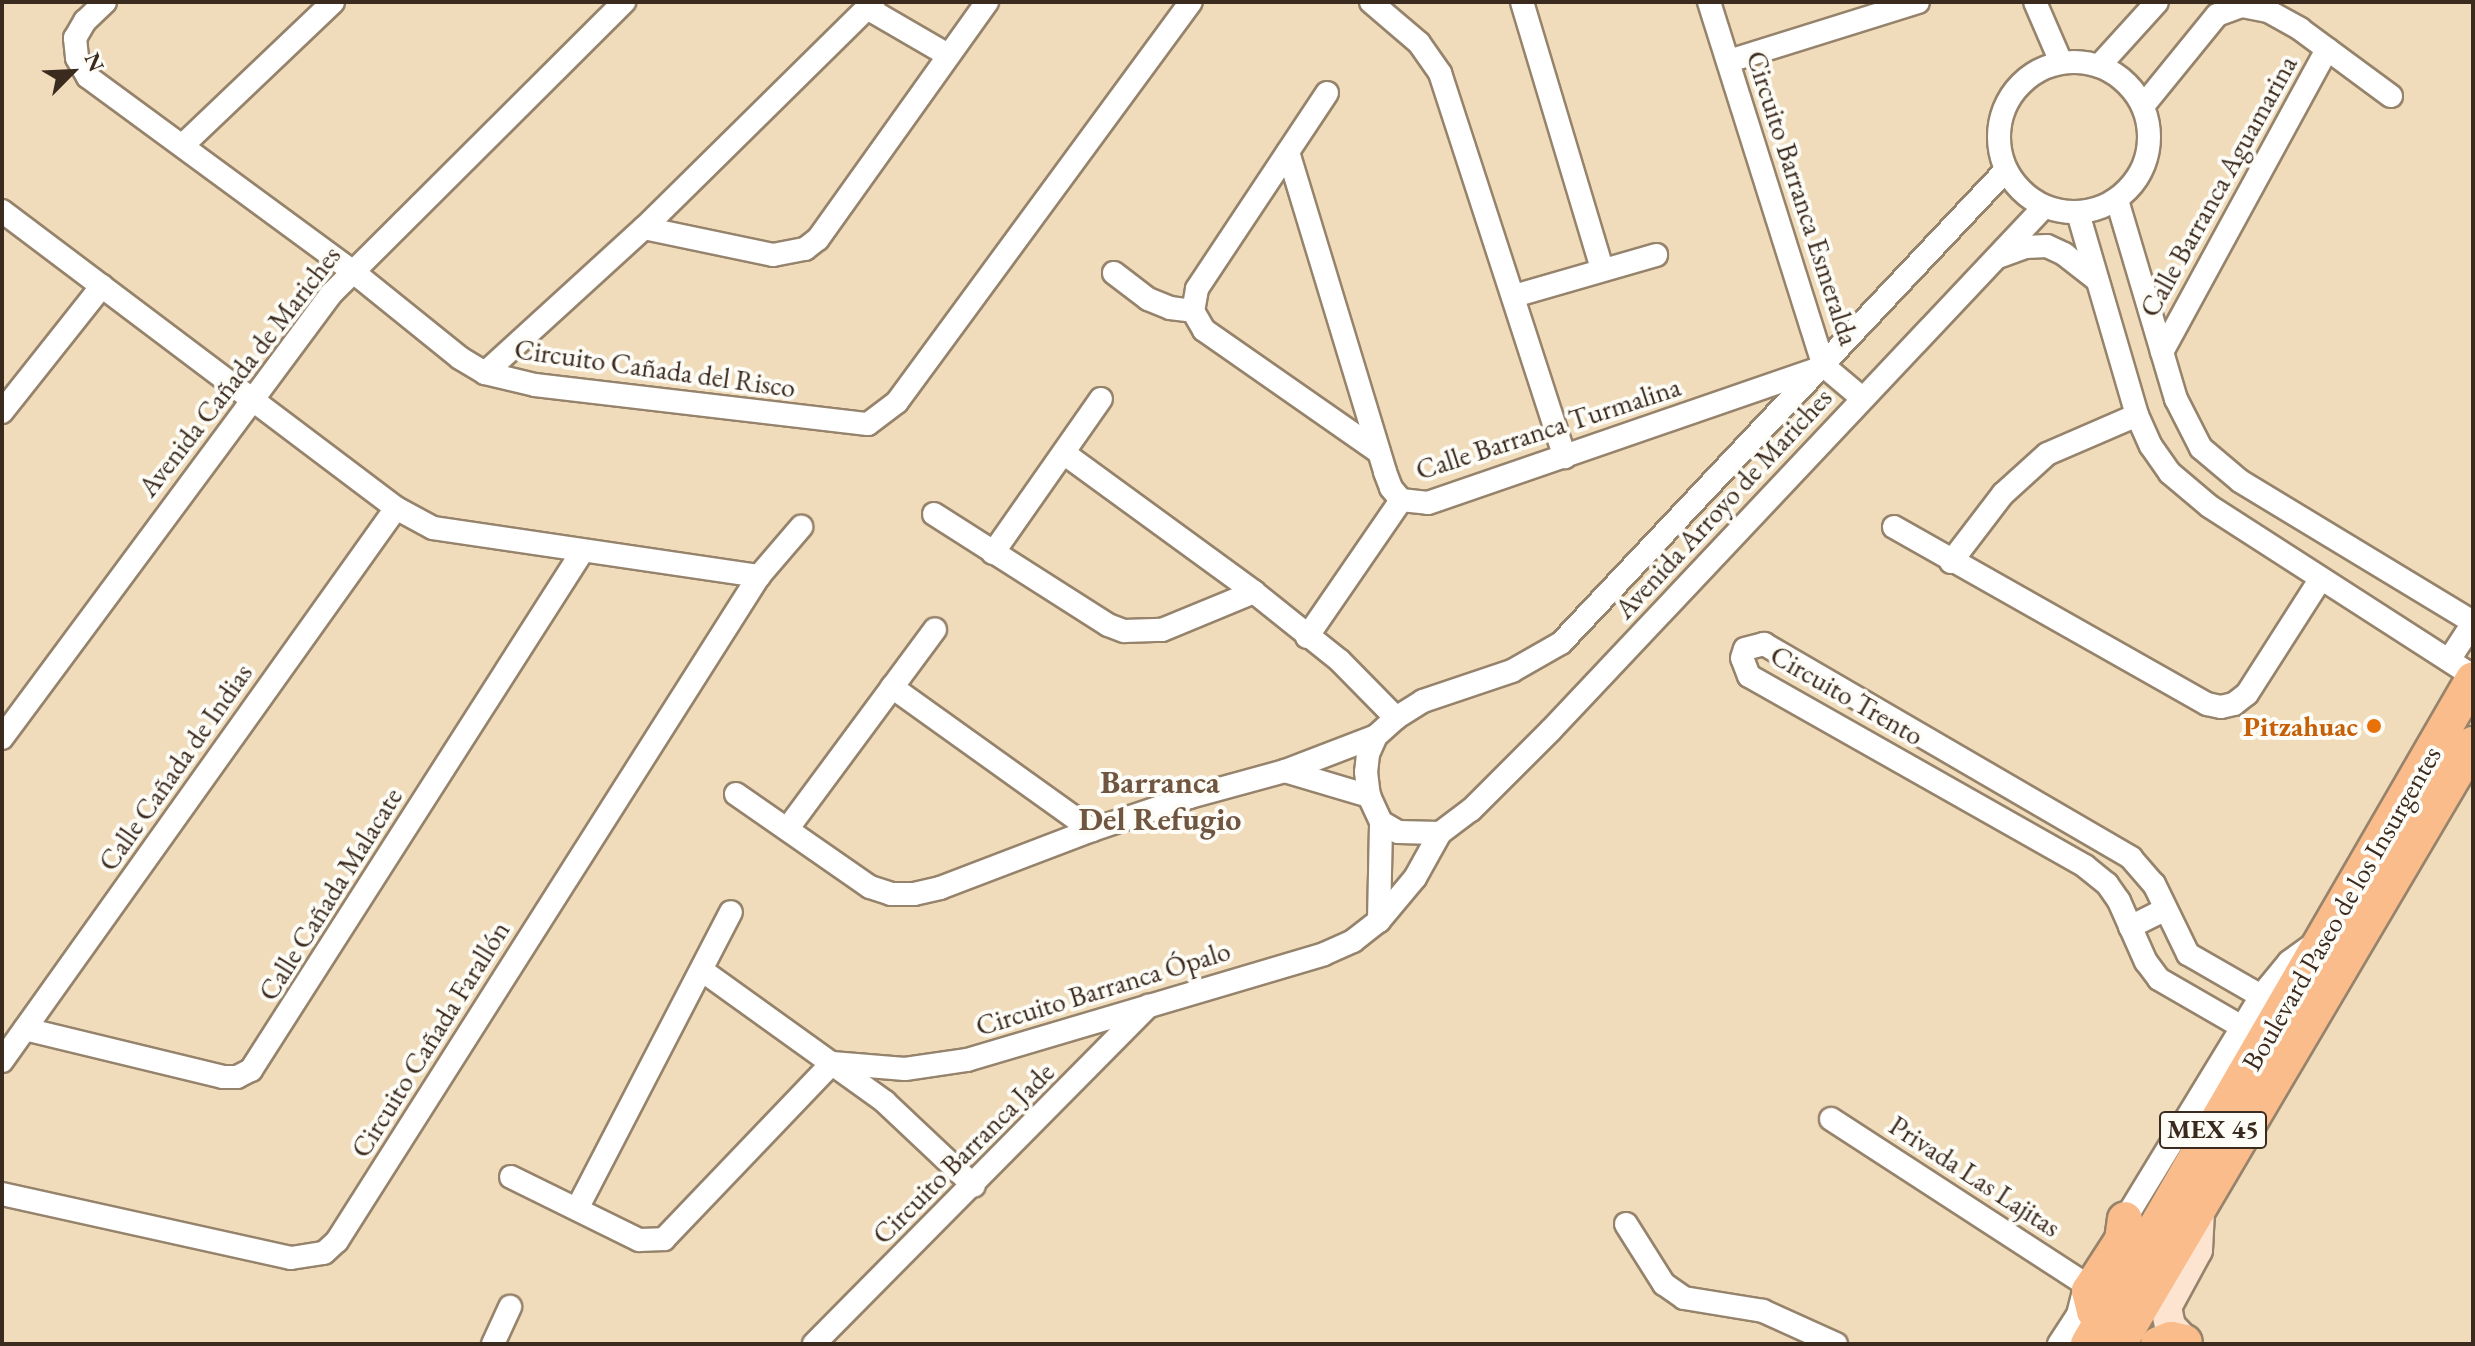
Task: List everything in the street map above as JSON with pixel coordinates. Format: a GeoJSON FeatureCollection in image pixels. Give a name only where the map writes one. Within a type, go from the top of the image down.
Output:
{"type":"FeatureCollection","features":[{"type":"Feature","properties":{"kind":"main road","name":"Boulevard Paseo de los Insurgentes"},"geometry":{"type":"LineString","coordinates":[[2115,1334],[2465,672]]}},
{"type":"Feature","properties":{"kind":"main road","name":"Boulevard Paseo de los Insurgentes"},"geometry":{"type":"LineString","coordinates":[[2115,1334],[2199,1211],[2473,744]]}},
{"type":"Feature","properties":{"kind":"main road"},"geometry":{"type":"LineString","coordinates":[[2115,1334],[2090,1302],[2089,1291],[2122,1240],[2125,1219]]}},
{"type":"Feature","properties":{"kind":"street","name":"Circuito Cañada del Risco"},"geometry":{"type":"LineString","coordinates":[[105,2],[85,21],[75,38],[77,58],[88,77],[351,270],[460,358],[485,373],[535,385],[868,424],[897,402],[1191,2]]}},
{"type":"Feature","properties":{"kind":"street"},"geometry":{"type":"LineString","coordinates":[[183,145],[333,2]]}},
{"type":"Feature","properties":{"kind":"street","name":"Avenida Cañada de Mariches"},"geometry":{"type":"LineString","coordinates":[[2,738],[251,398],[351,270],[624,2]]}},
{"type":"Feature","properties":{"kind":"street"},"geometry":{"type":"LineString","coordinates":[[644,228],[773,255],[805,249],[818,239],[987,2]]}},
{"type":"Feature","properties":{"kind":"street"},"geometry":{"type":"LineString","coordinates":[[1522,2],[1602,268]]}},
{"type":"Feature","properties":{"kind":"street","name":"Circuito Barranca Esmeralda"},"geometry":{"type":"LineString","coordinates":[[1709,2],[1824,366],[1862,398]]}},
{"type":"Feature","properties":{"kind":"street"},"geometry":{"type":"LineString","coordinates":[[1729,61],[1918,2]]}},
{"type":"Feature","properties":{"kind":"street"},"geometry":{"type":"LineString","coordinates":[[2035,2],[2061,62]]}},
{"type":"Feature","properties":{"kind":"street"},"geometry":{"type":"LineString","coordinates":[[2099,66],[2157,2]]}},
{"type":"Feature","properties":{"kind":"street"},"geometry":{"type":"LineString","coordinates":[[485,373],[644,228],[870,5],[948,55]]}},
{"type":"Feature","properties":{"kind":"street"},"geometry":{"type":"LineString","coordinates":[[1386,6],[1419,43],[1440,73],[1565,457]]}},
{"type":"Feature","properties":{"kind":"street"},"geometry":{"type":"LineString","coordinates":[[2143,106],[2217,15],[2242,6],[2268,11],[2391,96]]}},
{"type":"Feature","properties":{"kind":"street","name":"Calle Barranca Aguamarina"},"geometry":{"type":"LineString","coordinates":[[2162,352],[2327,49]]}},
{"type":"Feature","properties":{"kind":"street"},"geometry":{"type":"LineString","coordinates":[[2061,62],[2099,66],[2117,75],[2143,106],[2149,131],[2147,158],[2136,181],[2117,200],[2099,209],[2078,213],[2044,207],[2022,191],[2006,170],[1999,147],[1999,124],[2007,102],[2021,83],[2039,70],[2061,62]]}},
{"type":"Feature","properties":{"kind":"street"},"geometry":{"type":"LineString","coordinates":[[1327,93],[1197,289],[1193,311],[1204,330],[1379,452]]}},
{"type":"Feature","properties":{"kind":"street"},"geometry":{"type":"LineString","coordinates":[[1288,152],[1379,452],[1391,488],[1401,500]]}},
{"type":"Feature","properties":{"kind":"street","name":"Avenida Arroyo de Mariches"},"geometry":{"type":"LineString","coordinates":[[1376,736],[1396,718],[1423,701],[1512,671],[1561,643],[2006,170]]}},
{"type":"Feature","properties":{"kind":"street"},"geometry":{"type":"LineString","coordinates":[[2078,213],[2137,415],[2151,446],[2189,491],[2320,580],[2465,672],[2473,622],[2220,466],[2201,448],[2187,425],[2162,352],[2117,200]]}},
{"type":"Feature","properties":{"kind":"street","name":"Avenida Arroyo de Mariches"},"geometry":{"type":"LineString","coordinates":[[1440,833],[1471,810],[1551,730],[2044,207]]}},
{"type":"Feature","properties":{"kind":"street"},"geometry":{"type":"LineString","coordinates":[[2,211],[396,508],[433,528],[759,576]]}},
{"type":"Feature","properties":{"kind":"street"},"geometry":{"type":"LineString","coordinates":[[1996,258],[2026,247],[2047,246],[2064,254],[2097,280]]}},
{"type":"Feature","properties":{"kind":"street"},"geometry":{"type":"LineString","coordinates":[[1514,296],[1602,268],[1656,255]]}},
{"type":"Feature","properties":{"kind":"street"},"geometry":{"type":"LineString","coordinates":[[1114,273],[1148,299],[1193,311]]}},
{"type":"Feature","properties":{"kind":"street"},"geometry":{"type":"LineString","coordinates":[[2,412],[102,286]]}},
{"type":"Feature","properties":{"kind":"street","name":"Calle Barranca Turmalina"},"geometry":{"type":"LineString","coordinates":[[1307,637],[1401,500],[1428,503],[1824,366]]}},
{"type":"Feature","properties":{"kind":"street"},"geometry":{"type":"LineString","coordinates":[[993,553],[1101,399]]}},
{"type":"Feature","properties":{"kind":"street"},"geometry":{"type":"LineString","coordinates":[[1951,562],[2003,494],[2047,454],[2137,415]]}},
{"type":"Feature","properties":{"kind":"street"},"geometry":{"type":"LineString","coordinates":[[1065,454],[1254,592],[1358,676],[1396,718]]}},
{"type":"Feature","properties":{"kind":"street","name":"Calle Cañada de Indias"},"geometry":{"type":"LineString","coordinates":[[2,1061],[396,508]]}},
{"type":"Feature","properties":{"kind":"street"},"geometry":{"type":"LineString","coordinates":[[934,514],[1108,625],[1124,631],[1162,630],[1254,592]]}},
{"type":"Feature","properties":{"kind":"street","name":"Circuito Cañada Farallón"},"geometry":{"type":"LineString","coordinates":[[2,1194],[291,1258],[324,1253],[346,1228],[759,576],[801,527]]}},
{"type":"Feature","properties":{"kind":"street"},"geometry":{"type":"LineString","coordinates":[[1894,527],[1951,562],[2207,704],[2221,707],[2247,694],[2320,580]]}},
{"type":"Feature","properties":{"kind":"street","name":"Calle Cañada Malacate"},"geometry":{"type":"LineString","coordinates":[[25,1029],[223,1077],[237,1077],[251,1070],[582,552]]}},
{"type":"Feature","properties":{"kind":"street"},"geometry":{"type":"LineString","coordinates":[[788,828],[935,629]]}},
{"type":"Feature","properties":{"kind":"street","name":"Circuito Trento"},"geometry":{"type":"LineString","coordinates":[[2242,1027],[2159,979],[2107,884],[2085,866],[1749,676],[1742,658],[1745,649],[1764,644],[2102,839],[2143,868],[2188,954],[2261,996]]}},
{"type":"Feature","properties":{"kind":"street"},"geometry":{"type":"LineString","coordinates":[[892,687],[1092,830]]}},
{"type":"Feature","properties":{"kind":"street"},"geometry":{"type":"LineString","coordinates":[[736,794],[870,887],[891,894],[914,894],[940,888],[1092,830],[1190,797],[1285,771],[1376,736]]}},
{"type":"Feature","properties":{"kind":"street"},"geometry":{"type":"LineString","coordinates":[[1376,736],[1368,754],[1369,796],[1381,822],[1379,921]]}},
{"type":"Feature","properties":{"kind":"street"},"geometry":{"type":"LineString","coordinates":[[1904,762],[1920,736]]}},
{"type":"Feature","properties":{"kind":"street"},"geometry":{"type":"LineString","coordinates":[[1285,771],[1369,796]]}},
{"type":"Feature","properties":{"kind":"street"},"geometry":{"type":"LineString","coordinates":[[1381,822],[1398,832],[1440,833]]}},
{"type":"Feature","properties":{"kind":"street","name":"Circuito Barranca Ópalo"},"geometry":{"type":"LineString","coordinates":[[832,1063],[905,1069],[967,1060],[1324,954],[1353,941],[1379,921],[1415,878],[1440,833]]}},
{"type":"Feature","properties":{"kind":"street"},"geometry":{"type":"LineString","coordinates":[[2085,866],[2102,839]]}},
{"type":"Feature","properties":{"kind":"street"},"geometry":{"type":"LineString","coordinates":[[2130,927],[2166,909]]}},
{"type":"Feature","properties":{"kind":"street"},"geometry":{"type":"LineString","coordinates":[[578,1207],[731,912]]}},
{"type":"Feature","properties":{"kind":"street"},"geometry":{"type":"LineString","coordinates":[[2059,1344],[2078,1315],[2085,1284],[2261,996],[2289,962],[2324,938]]}},
{"type":"Feature","properties":{"kind":"street"},"geometry":{"type":"LineString","coordinates":[[703,971],[885,1102],[974,1186]]}},
{"type":"Feature","properties":{"kind":"street","name":"Circuito Barranca Jade"},"geometry":{"type":"LineString","coordinates":[[814,1344],[1153,1003]]}},
{"type":"Feature","properties":{"kind":"street"},"geometry":{"type":"LineString","coordinates":[[511,1177],[578,1207],[639,1240],[664,1239],[832,1063]]}},
{"type":"Feature","properties":{"kind":"street"},"geometry":{"type":"LineString","coordinates":[[885,1102],[905,1069]]}},
{"type":"Feature","properties":{"kind":"street","name":"Privada Las Lajitas"},"geometry":{"type":"LineString","coordinates":[[1831,1119],[2085,1284]]}},
{"type":"Feature","properties":{"kind":"street"},"geometry":{"type":"LineString","coordinates":[[2177,1343],[2166,1307],[2197,1250],[2199,1211]]}},
{"type":"Feature","properties":{"kind":"street"},"geometry":{"type":"LineString","coordinates":[[1626,1224],[1664,1284],[1684,1298],[1763,1311],[1836,1344]]}},
{"type":"Feature","properties":{"kind":"street"},"geometry":{"type":"LineString","coordinates":[[493,1344],[510,1307]]}},
{"type":"Feature","properties":{"kind":"street"},"geometry":{"type":"LineString","coordinates":[[2115,1334],[2177,1343]]}},
{"type":"Feature","properties":{"kind":"place","name":"Pitzahuac"},"geometry":{"type":"Point","coordinates":[2374,726]}},
{"type":"Feature","properties":{"kind":"district","name":"Barranca Del Refugio"},"geometry":{"type":"Point","coordinates":[1160,802]}}]}
